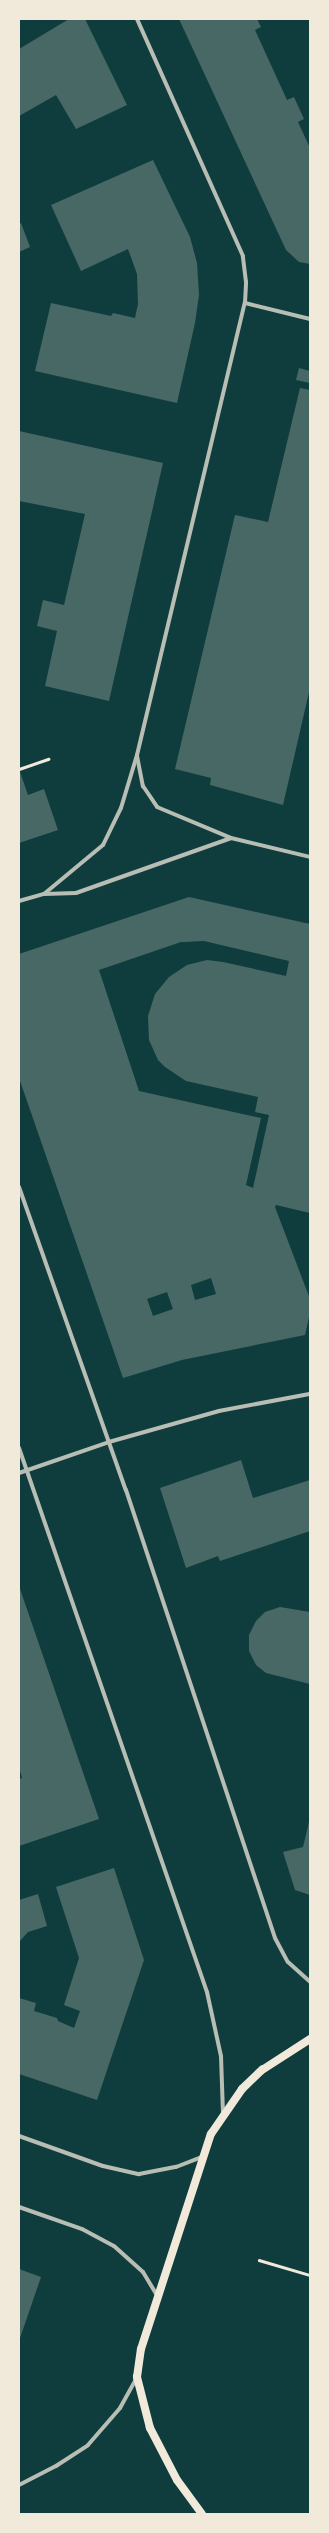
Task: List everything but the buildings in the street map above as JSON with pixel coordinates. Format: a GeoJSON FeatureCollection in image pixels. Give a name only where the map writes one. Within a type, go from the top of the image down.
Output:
{"type":"FeatureCollection","features":[{"type":"Feature","properties":{"kind":"main road"},"geometry":{"type":"LineString","coordinates":[[202,2514],[181,2486],[155,2439],[144,2411],[137,2377],[141,2349],[202,2157],[223,2115],[242,2089],[262,2070],[310,2039]]}},
{"type":"Feature","properties":{"kind":"street"},"geometry":{"type":"LineString","coordinates":[[44,894],[103,845],[117,821],[137,755],[245,304],[246,282],[243,256],[137,19]]}},
{"type":"Feature","properties":{"kind":"street"},"geometry":{"type":"LineString","coordinates":[[245,304],[310,319]]}},
{"type":"Feature","properties":{"kind":"street"},"geometry":{"type":"LineString","coordinates":[[137,755],[143,786],[157,807],[231,838],[310,858]]}},
{"type":"Feature","properties":{"kind":"street"},"geometry":{"type":"LineString","coordinates":[[19,901],[44,894],[76,893],[231,838]]}},
{"type":"Feature","properties":{"kind":"street"},"geometry":{"type":"LineString","coordinates":[[19,1187],[109,1442],[275,1938],[288,1962],[310,1982]]}},
{"type":"Feature","properties":{"kind":"street"},"geometry":{"type":"LineString","coordinates":[[19,1473],[26,1469],[109,1442],[219,1411],[310,1394]]}},
{"type":"Feature","properties":{"kind":"street"},"geometry":{"type":"LineString","coordinates":[[19,1448],[207,1992],[222,2056],[223,2115]]}},
{"type":"Feature","properties":{"kind":"street"},"geometry":{"type":"LineString","coordinates":[[19,2136],[103,2166],[139,2174],[176,2167],[202,2157]]}},
{"type":"Feature","properties":{"kind":"street"},"geometry":{"type":"LineString","coordinates":[[19,2207],[82,2229],[114,2246],[143,2272],[158,2296]]}},
{"type":"Feature","properties":{"kind":"street"},"geometry":{"type":"LineString","coordinates":[[19,2485],[74,2456],[88,2445],[120,2408],[137,2377]]}},
{"type":"Feature","properties":{"kind":"path"},"geometry":{"type":"LineString","coordinates":[[19,768],[48,760]]}},
{"type":"Feature","properties":{"kind":"path"},"geometry":{"type":"LineString","coordinates":[[259,2260],[310,2275]]}}]}
